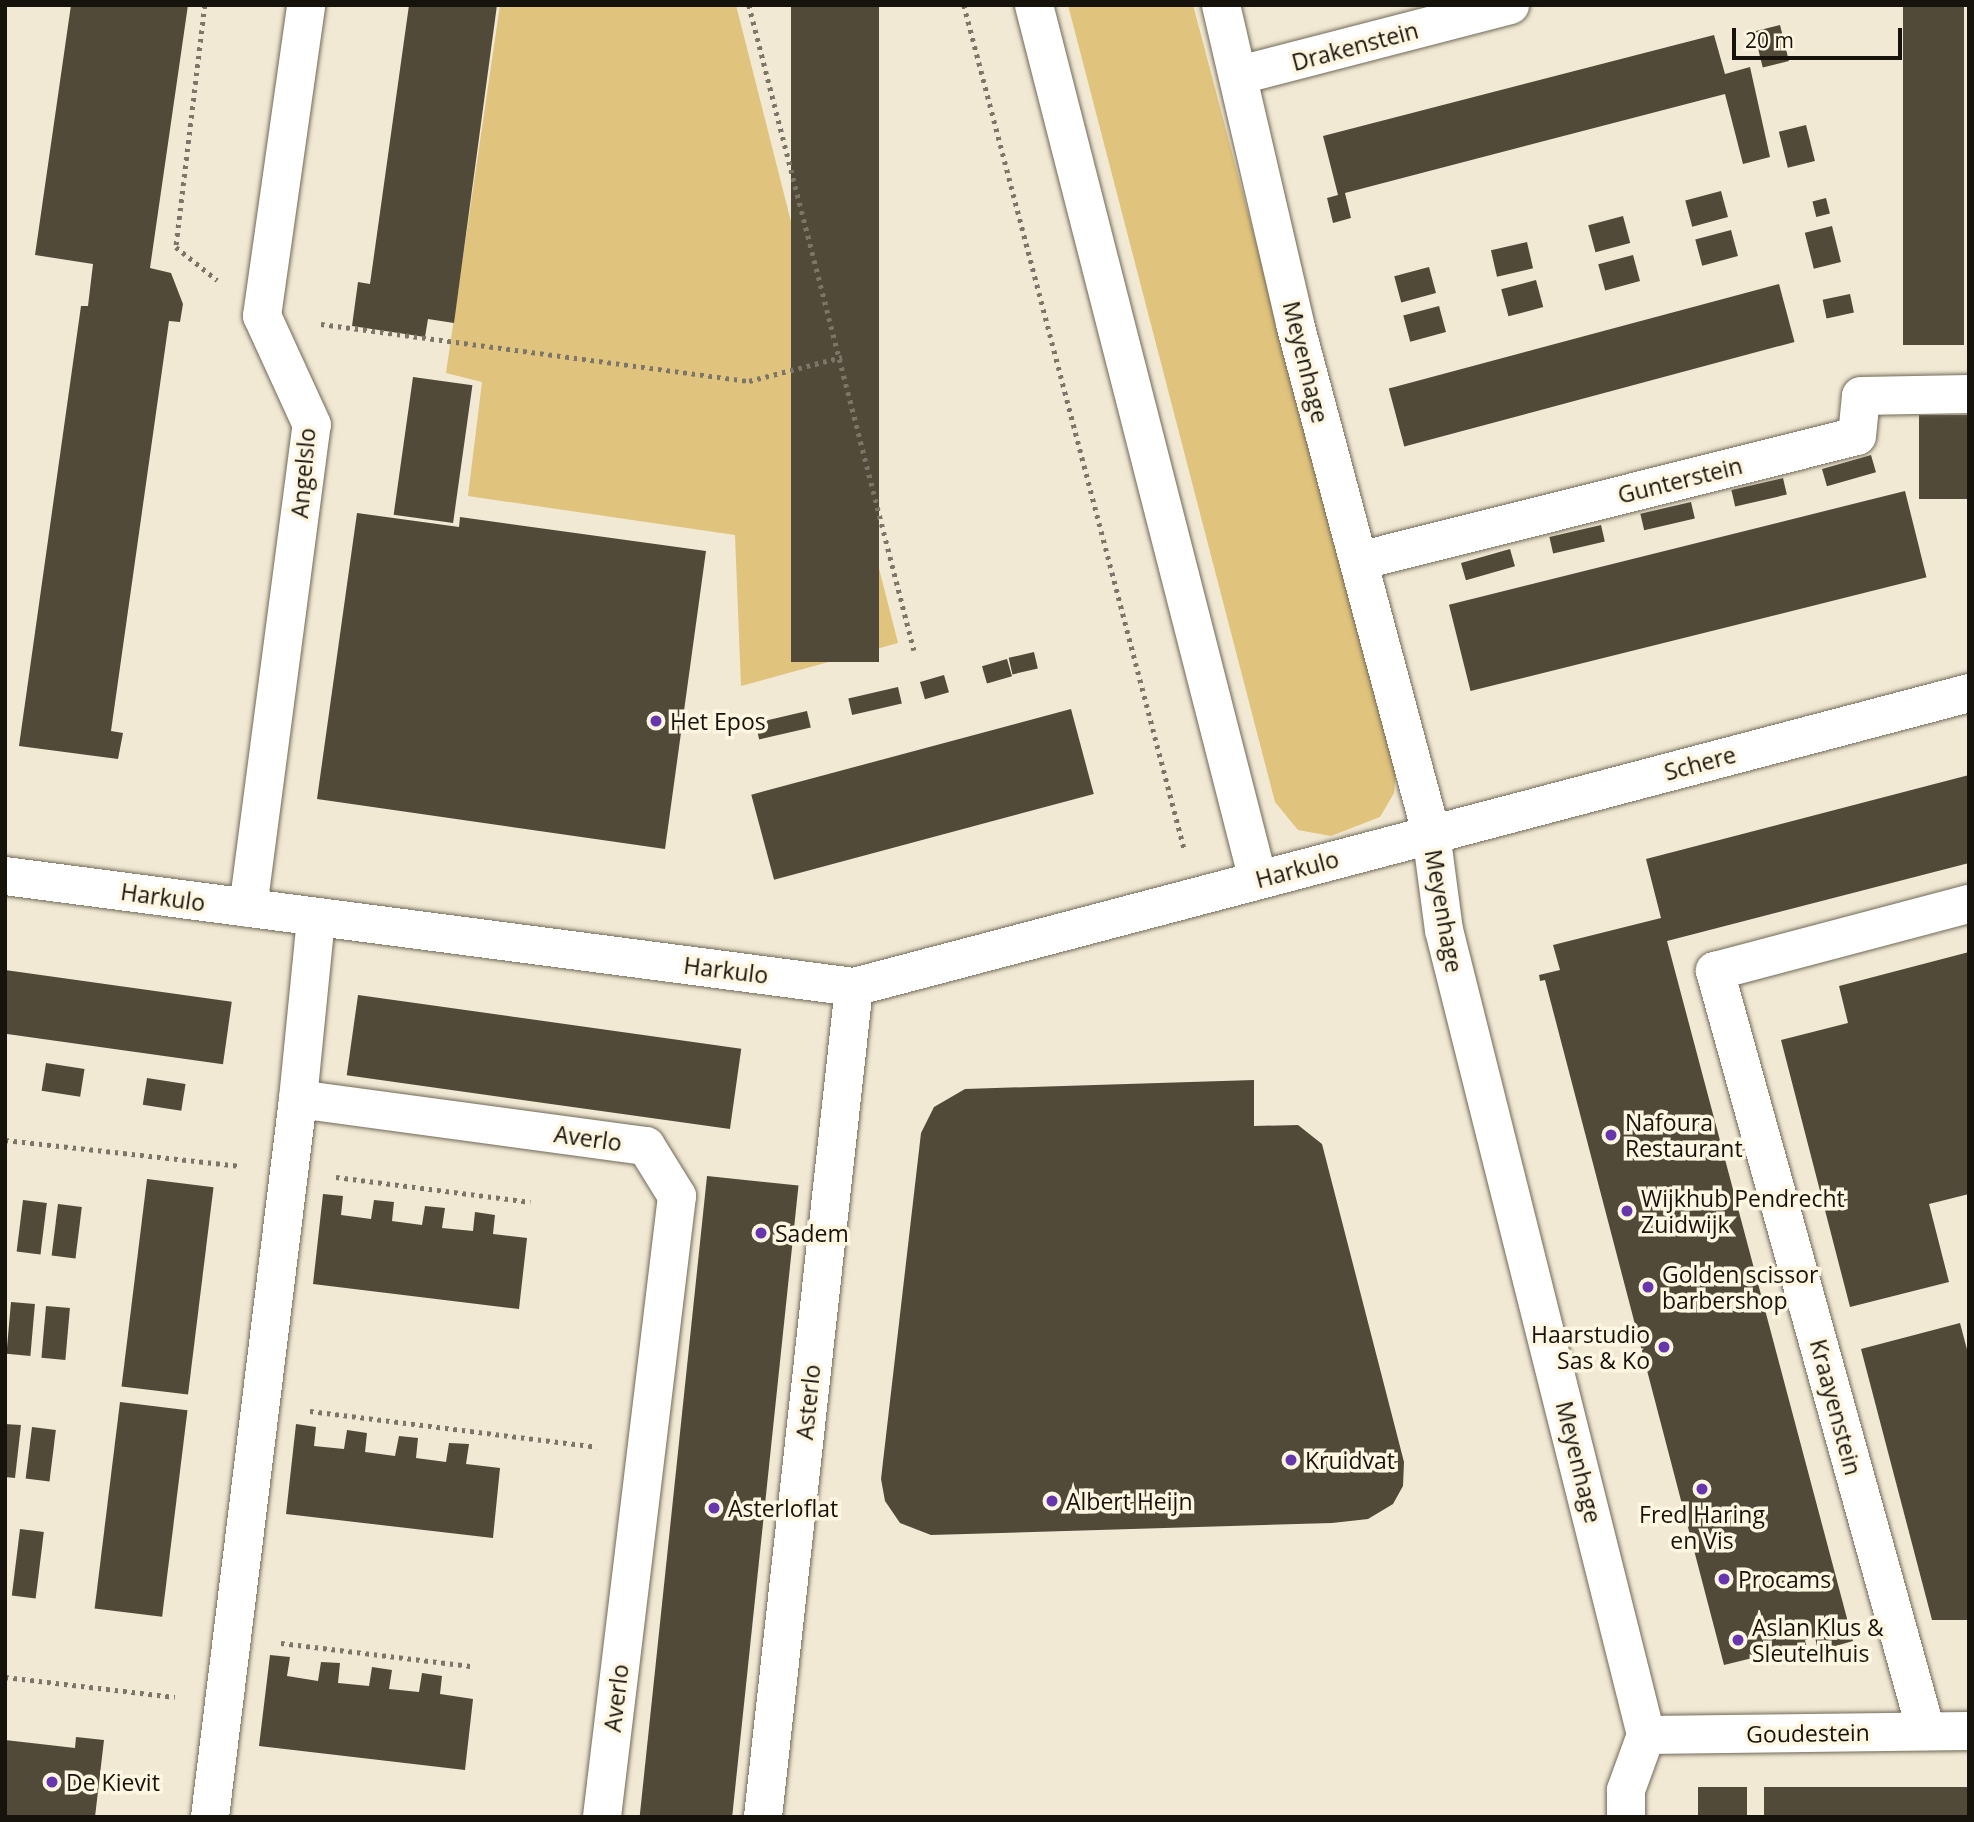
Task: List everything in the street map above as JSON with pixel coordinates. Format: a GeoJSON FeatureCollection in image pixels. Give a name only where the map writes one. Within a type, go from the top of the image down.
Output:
{"type":"FeatureCollection","features":[{"type":"Feature","properties":{"kind":"street"},"geometry":{"type":"LineString","coordinates":[[262,316],[306,5]]}},
{"type":"Feature","properties":{"kind":"street"},"geometry":{"type":"LineString","coordinates":[[1034,5],[1258,880]]}},
{"type":"Feature","properties":{"kind":"street","name":"Meyenhage"},"geometry":{"type":"LineString","coordinates":[[1221,5],[1240,75],[1295,324],[1431,833],[1444,930],[1646,1735]]}},
{"type":"Feature","properties":{"kind":"street","name":"Drakenstein"},"geometry":{"type":"LineString","coordinates":[[1240,75],[1510,5]]}},
{"type":"Feature","properties":{"kind":"street","name":"Angelslo"},"geometry":{"type":"LineString","coordinates":[[248,908],[312,425],[262,316]]}},
{"type":"Feature","properties":{"kind":"street","name":"Gunterstein"},"geometry":{"type":"LineString","coordinates":[[1359,561],[1857,436],[1861,396],[1969,394]]}},
{"type":"Feature","properties":{"kind":"street","name":"Schere"},"geometry":{"type":"LineString","coordinates":[[1431,833],[1969,693]]}},
{"type":"Feature","properties":{"kind":"street","name":"Harkulo"},"geometry":{"type":"LineString","coordinates":[[5,876],[854,987],[1431,833]]}},
{"type":"Feature","properties":{"kind":"street","name":"Kraayenstein"},"geometry":{"type":"LineString","coordinates":[[1926,1731],[1715,971],[1969,904]]}},
{"type":"Feature","properties":{"kind":"street"},"geometry":{"type":"LineString","coordinates":[[210,1817],[290,1171],[316,918]]}},
{"type":"Feature","properties":{"kind":"street","name":"Asterlo"},"geometry":{"type":"LineString","coordinates":[[763,1817],[854,987]]}},
{"type":"Feature","properties":{"kind":"street","name":"Averlo"},"geometry":{"type":"LineString","coordinates":[[298,1099],[646,1146],[677,1196],[602,1817]]}},
{"type":"Feature","properties":{"kind":"street","name":"Goudestein"},"geometry":{"type":"LineString","coordinates":[[1646,1735],[1969,1731]]}},
{"type":"Feature","properties":{"kind":"street"},"geometry":{"type":"LineString","coordinates":[[1626,1817],[1626,1790],[1646,1735]]}},
{"type":"Feature","properties":{"kind":"path"},"geometry":{"type":"LineString","coordinates":[[205,5],[176,247],[262,316],[749,381],[842,357]]}},
{"type":"Feature","properties":{"kind":"path"},"geometry":{"type":"LineString","coordinates":[[750,5],[842,357],[914,650]]}},
{"type":"Feature","properties":{"kind":"path"},"geometry":{"type":"LineString","coordinates":[[964,5],[1196,896]]}},
{"type":"Feature","properties":{"kind":"path"},"geometry":{"type":"LineString","coordinates":[[5,1140],[290,1171],[530,1202]]}},
{"type":"Feature","properties":{"kind":"path"},"geometry":{"type":"LineString","coordinates":[[261,1404],[645,1453]]}},
{"type":"Feature","properties":{"kind":"path"},"geometry":{"type":"LineString","coordinates":[[233,1637],[471,1667]]}},
{"type":"Feature","properties":{"kind":"path"},"geometry":{"type":"LineString","coordinates":[[5,1677],[225,1703]]}},
{"type":"Feature","properties":{"kind":"shaded area"},"geometry":{"type":"Polygon","coordinates":[[[500,5],[736,5],[898,643],[741,686],[735,535],[468,496],[482,382],[446,373],[500,5]]]}},
{"type":"Feature","properties":{"kind":"shaded area"},"geometry":{"type":"Polygon","coordinates":[[[1068,5],[1193,5],[1396,772],[1394,793],[1380,817],[1331,836],[1298,830],[1275,802],[1068,5]]]}},
{"type":"Feature","properties":{"kind":"building"},"geometry":{"type":"Polygon","coordinates":[[[71,5],[188,5],[150,268],[171,273],[183,304],[180,322],[169,321],[111,731],[123,733],[118,759],[19,746],[81,306],[88,306],[93,264],[35,255],[71,5]]]}},
{"type":"Feature","properties":{"kind":"building"},"geometry":{"type":"Polygon","coordinates":[[[409,5],[497,5],[454,323],[428,319],[425,337],[352,326],[358,282],[370,284],[409,5]]]}},
{"type":"Feature","properties":{"kind":"building"},"geometry":{"type":"Polygon","coordinates":[[[791,5],[879,5],[879,662],[791,662],[791,5]]]}},
{"type":"Feature","properties":{"kind":"building"},"geometry":{"type":"Polygon","coordinates":[[[1903,5],[1964,5],[1964,345],[1903,345],[1903,5]]]}},
{"type":"Feature","properties":{"kind":"building"},"geometry":{"type":"Polygon","coordinates":[[[1780,25],[1789,61],[1763,67],[1754,32],[1780,25]]]}},
{"type":"Feature","properties":{"kind":"building"},"geometry":{"type":"Polygon","coordinates":[[[1714,35],[1725,74],[1750,67],[1770,157],[1743,164],[1725,94],[1345,193],[1351,218],[1333,223],[1327,198],[1338,195],[1323,136],[1714,35]]]}},
{"type":"Feature","properties":{"kind":"building"},"geometry":{"type":"Polygon","coordinates":[[[1806,125],[1815,161],[1788,168],[1779,132],[1806,125]]]}},
{"type":"Feature","properties":{"kind":"building"},"geometry":{"type":"Polygon","coordinates":[[[1721,191],[1728,217],[1692,227],[1685,201],[1721,191]]]}},
{"type":"Feature","properties":{"kind":"building"},"geometry":{"type":"Polygon","coordinates":[[[1826,198],[1830,214],[1816,217],[1812,201],[1826,198]]]}},
{"type":"Feature","properties":{"kind":"building"},"geometry":{"type":"Polygon","coordinates":[[[1623,216],[1630,243],[1595,252],[1588,225],[1623,216]]]}},
{"type":"Feature","properties":{"kind":"building"},"geometry":{"type":"Polygon","coordinates":[[[1832,226],[1841,262],[1814,269],[1805,233],[1832,226]]]}},
{"type":"Feature","properties":{"kind":"building"},"geometry":{"type":"Polygon","coordinates":[[[1731,230],[1738,256],[1702,266],[1695,240],[1731,230]]]}},
{"type":"Feature","properties":{"kind":"building"},"geometry":{"type":"Polygon","coordinates":[[[1527,242],[1533,268],[1497,277],[1491,250],[1527,242]]]}},
{"type":"Feature","properties":{"kind":"building"},"geometry":{"type":"Polygon","coordinates":[[[1633,255],[1640,281],[1605,290],[1598,264],[1633,255]]]}},
{"type":"Feature","properties":{"kind":"building"},"geometry":{"type":"Polygon","coordinates":[[[1429,267],[1436,293],[1401,302],[1394,276],[1429,267]]]}},
{"type":"Feature","properties":{"kind":"building"},"geometry":{"type":"Polygon","coordinates":[[[1536,280],[1543,307],[1508,316],[1501,289],[1536,280]]]}},
{"type":"Feature","properties":{"kind":"building"},"geometry":{"type":"Polygon","coordinates":[[[1779,284],[1795,342],[1404,447],[1389,389],[1779,284]]]}},
{"type":"Feature","properties":{"kind":"building"},"geometry":{"type":"Polygon","coordinates":[[[1850,294],[1854,313],[1827,318],[1823,300],[1850,294]]]}},
{"type":"Feature","properties":{"kind":"building"},"geometry":{"type":"Polygon","coordinates":[[[1439,306],[1446,332],[1410,342],[1403,316],[1439,306]]]}},
{"type":"Feature","properties":{"kind":"building"},"geometry":{"type":"Polygon","coordinates":[[[413,377],[472,385],[453,523],[394,515],[413,377]]]}},
{"type":"Feature","properties":{"kind":"building"},"geometry":{"type":"Polygon","coordinates":[[[1919,415],[1969,415],[1969,499],[1919,499],[1919,415]]]}},
{"type":"Feature","properties":{"kind":"building"},"geometry":{"type":"Polygon","coordinates":[[[1871,455],[1876,472],[1827,486],[1822,469],[1871,455]]]}},
{"type":"Feature","properties":{"kind":"building"},"geometry":{"type":"Polygon","coordinates":[[[1783,478],[1787,495],[1735,506],[1731,490],[1783,478]]]}},
{"type":"Feature","properties":{"kind":"building"},"geometry":{"type":"Polygon","coordinates":[[[1905,491],[1927,577],[1470,691],[1449,605],[1905,491]]]}},
{"type":"Feature","properties":{"kind":"building"},"geometry":{"type":"Polygon","coordinates":[[[1691,502],[1695,519],[1644,530],[1640,514],[1691,502]]]}},
{"type":"Feature","properties":{"kind":"building","name":"Het Epos"},"geometry":{"type":"Polygon","coordinates":[[[357,513],[459,527],[460,517],[706,551],[665,849],[317,799],[357,513]]]}},
{"type":"Feature","properties":{"kind":"building"},"geometry":{"type":"Polygon","coordinates":[[[1601,525],[1605,542],[1553,553],[1549,537],[1601,525]]]}},
{"type":"Feature","properties":{"kind":"building"},"geometry":{"type":"Polygon","coordinates":[[[1510,549],[1515,566],[1466,580],[1461,563],[1510,549]]]}},
{"type":"Feature","properties":{"kind":"building"},"geometry":{"type":"Polygon","coordinates":[[[1034,652],[1038,669],[1012,674],[1009,658],[1034,652]]]}},
{"type":"Feature","properties":{"kind":"building"},"geometry":{"type":"Polygon","coordinates":[[[1007,659],[1012,676],[987,683],[982,666],[1007,659]]]}},
{"type":"Feature","properties":{"kind":"building"},"geometry":{"type":"Polygon","coordinates":[[[944,675],[949,692],[925,699],[920,682],[944,675]]]}},
{"type":"Feature","properties":{"kind":"building"},"geometry":{"type":"Polygon","coordinates":[[[898,687],[902,704],[852,715],[848,698],[898,687]]]}},
{"type":"Feature","properties":{"kind":"building"},"geometry":{"type":"Polygon","coordinates":[[[1071,709],[1094,794],[774,880],[751,795],[1071,709]]]}},
{"type":"Feature","properties":{"kind":"building"},"geometry":{"type":"Polygon","coordinates":[[[807,711],[811,728],[759,739],[755,723],[807,711]]]}},
{"type":"Feature","properties":{"kind":"building"},"geometry":{"type":"Polygon","coordinates":[[[1969,775],[1969,863],[1667,941],[1853,1641],[1818,1651],[1815,1637],[1805,1640],[1806,1645],[1724,1665],[1545,980],[1540,981],[1539,975],[1560,970],[1553,945],[1661,918],[1646,859],[1969,775]]]}},
{"type":"Feature","properties":{"kind":"building"},"geometry":{"type":"Polygon","coordinates":[[[1969,952],[1969,1194],[1929,1204],[1949,1282],[1850,1307],[1781,1040],[1848,1023],[1839,986],[1969,952]]]}},
{"type":"Feature","properties":{"kind":"building"},"geometry":{"type":"Polygon","coordinates":[[[5,970],[232,1002],[223,1064],[5,1034],[5,970]]]}},
{"type":"Feature","properties":{"kind":"building"},"geometry":{"type":"Polygon","coordinates":[[[358,995],[741,1049],[730,1129],[347,1075],[358,995]]]}},
{"type":"Feature","properties":{"kind":"building"},"geometry":{"type":"Polygon","coordinates":[[[46,1063],[85,1069],[80,1097],[42,1091],[46,1063]]]}},
{"type":"Feature","properties":{"kind":"building"},"geometry":{"type":"Polygon","coordinates":[[[147,1078],[186,1084],[181,1111],[143,1105],[147,1078]]]}},
{"type":"Feature","properties":{"kind":"building"},"geometry":{"type":"Polygon","coordinates":[[[1254,1080],[1254,1126],[1298,1125],[1322,1144],[1404,1462],[1403,1486],[1393,1504],[1368,1519],[1332,1523],[931,1535],[900,1523],[885,1501],[881,1479],[921,1133],[934,1107],[965,1089],[1254,1080]]]}},
{"type":"Feature","properties":{"kind":"building","name":"Asterloflat"},"geometry":{"type":"Polygon","coordinates":[[[707,1176],[798,1186],[732,1817],[640,1817],[707,1176]]]}},
{"type":"Feature","properties":{"kind":"building"},"geometry":{"type":"Polygon","coordinates":[[[147,1179],[214,1187],[188,1395],[122,1386],[147,1179]]]}},
{"type":"Feature","properties":{"kind":"building"},"geometry":{"type":"Polygon","coordinates":[[[323,1194],[343,1196],[341,1215],[371,1219],[374,1200],[394,1202],[392,1221],[422,1225],[425,1206],[445,1208],[442,1228],[473,1231],[475,1212],[495,1215],[493,1234],[527,1238],[519,1309],[313,1284],[323,1194]]]}},
{"type":"Feature","properties":{"kind":"building"},"geometry":{"type":"Polygon","coordinates":[[[23,1200],[47,1203],[40,1255],[17,1252],[23,1200]]]}},
{"type":"Feature","properties":{"kind":"building"},"geometry":{"type":"Polygon","coordinates":[[[58,1204],[82,1207],[75,1259],[52,1256],[58,1204]]]}},
{"type":"Feature","properties":{"kind":"building"},"geometry":{"type":"Polygon","coordinates":[[[11,1302],[35,1304],[30,1356],[6,1354],[11,1302]]]}},
{"type":"Feature","properties":{"kind":"building"},"geometry":{"type":"Polygon","coordinates":[[[46,1306],[70,1308],[65,1360],[41,1358],[46,1306]]]}},
{"type":"Feature","properties":{"kind":"building"},"geometry":{"type":"Polygon","coordinates":[[[1960,1323],[1969,1357],[1969,1620],[1932,1620],[1861,1349],[1960,1323]]]}},
{"type":"Feature","properties":{"kind":"building"},"geometry":{"type":"Polygon","coordinates":[[[120,1402],[187,1410],[162,1617],[95,1608],[120,1402]]]}},
{"type":"Feature","properties":{"kind":"building"},"geometry":{"type":"Polygon","coordinates":[[[5,1424],[21,1425],[15,1478],[5,1477],[5,1424]]]}},
{"type":"Feature","properties":{"kind":"building"},"geometry":{"type":"Polygon","coordinates":[[[296,1424],[316,1427],[314,1446],[344,1449],[347,1430],[367,1433],[365,1452],[395,1456],[399,1436],[418,1438],[416,1458],[446,1462],[449,1443],[469,1444],[466,1464],[500,1468],[493,1538],[286,1514],[296,1424]]]}},
{"type":"Feature","properties":{"kind":"building"},"geometry":{"type":"Polygon","coordinates":[[[32,1427],[56,1430],[49,1482],[26,1479],[32,1427]]]}},
{"type":"Feature","properties":{"kind":"building"},"geometry":{"type":"Polygon","coordinates":[[[20,1529],[44,1532],[36,1598],[12,1596],[20,1529]]]}},
{"type":"Feature","properties":{"kind":"building"},"geometry":{"type":"Polygon","coordinates":[[[270,1655],[290,1657],[287,1676],[318,1681],[321,1662],[340,1663],[338,1683],[369,1686],[372,1667],[392,1670],[389,1689],[419,1692],[422,1673],[442,1676],[440,1694],[473,1699],[465,1770],[259,1746],[270,1655]]]}},
{"type":"Feature","properties":{"kind":"building","name":"De Kievit"},"geometry":{"type":"Polygon","coordinates":[[[76,1737],[104,1740],[95,1817],[5,1817],[5,1740],[75,1748],[76,1737]]]}},
{"type":"Feature","properties":{"kind":"building"},"geometry":{"type":"Polygon","coordinates":[[[1698,1787],[1747,1787],[1747,1817],[1698,1817],[1698,1787]]]}},
{"type":"Feature","properties":{"kind":"building"},"geometry":{"type":"Polygon","coordinates":[[[1764,1787],[1969,1787],[1969,1817],[1764,1817],[1764,1787]]]}},
{"type":"Feature","properties":{"kind":"place","name":"Het Epos"},"geometry":{"type":"Point","coordinates":[656,721]}},
{"type":"Feature","properties":{"kind":"place","name":"Nafoura Restaurant"},"geometry":{"type":"Point","coordinates":[1611,1135]}},
{"type":"Feature","properties":{"kind":"place","name":"Wijkhub Pendrecht Zuidwijk"},"geometry":{"type":"Point","coordinates":[1627,1211]}},
{"type":"Feature","properties":{"kind":"place","name":"Sadem"},"geometry":{"type":"Point","coordinates":[761,1233]}},
{"type":"Feature","properties":{"kind":"place","name":"Golden scissor barbershop"},"geometry":{"type":"Point","coordinates":[1648,1287]}},
{"type":"Feature","properties":{"kind":"place","name":"Haarstudio Sas & Ko"},"geometry":{"type":"Point","coordinates":[1664,1347]}},
{"type":"Feature","properties":{"kind":"place","name":"Kruidvat"},"geometry":{"type":"Point","coordinates":[1291,1460]}},
{"type":"Feature","properties":{"kind":"place","name":"Fred Haring en Vis"},"geometry":{"type":"Point","coordinates":[1702,1489]}},
{"type":"Feature","properties":{"kind":"place","name":"Albert Heijn"},"geometry":{"type":"Point","coordinates":[1052,1501]}},
{"type":"Feature","properties":{"kind":"place","name":"Asterloflat"},"geometry":{"type":"Point","coordinates":[714,1508]}},
{"type":"Feature","properties":{"kind":"place","name":"Procams"},"geometry":{"type":"Point","coordinates":[1724,1579]}},
{"type":"Feature","properties":{"kind":"place","name":"Aslan Klus & Sleutelhuis"},"geometry":{"type":"Point","coordinates":[1738,1640]}},
{"type":"Feature","properties":{"kind":"place","name":"De Kievit"},"geometry":{"type":"Point","coordinates":[52,1782]}}]}
